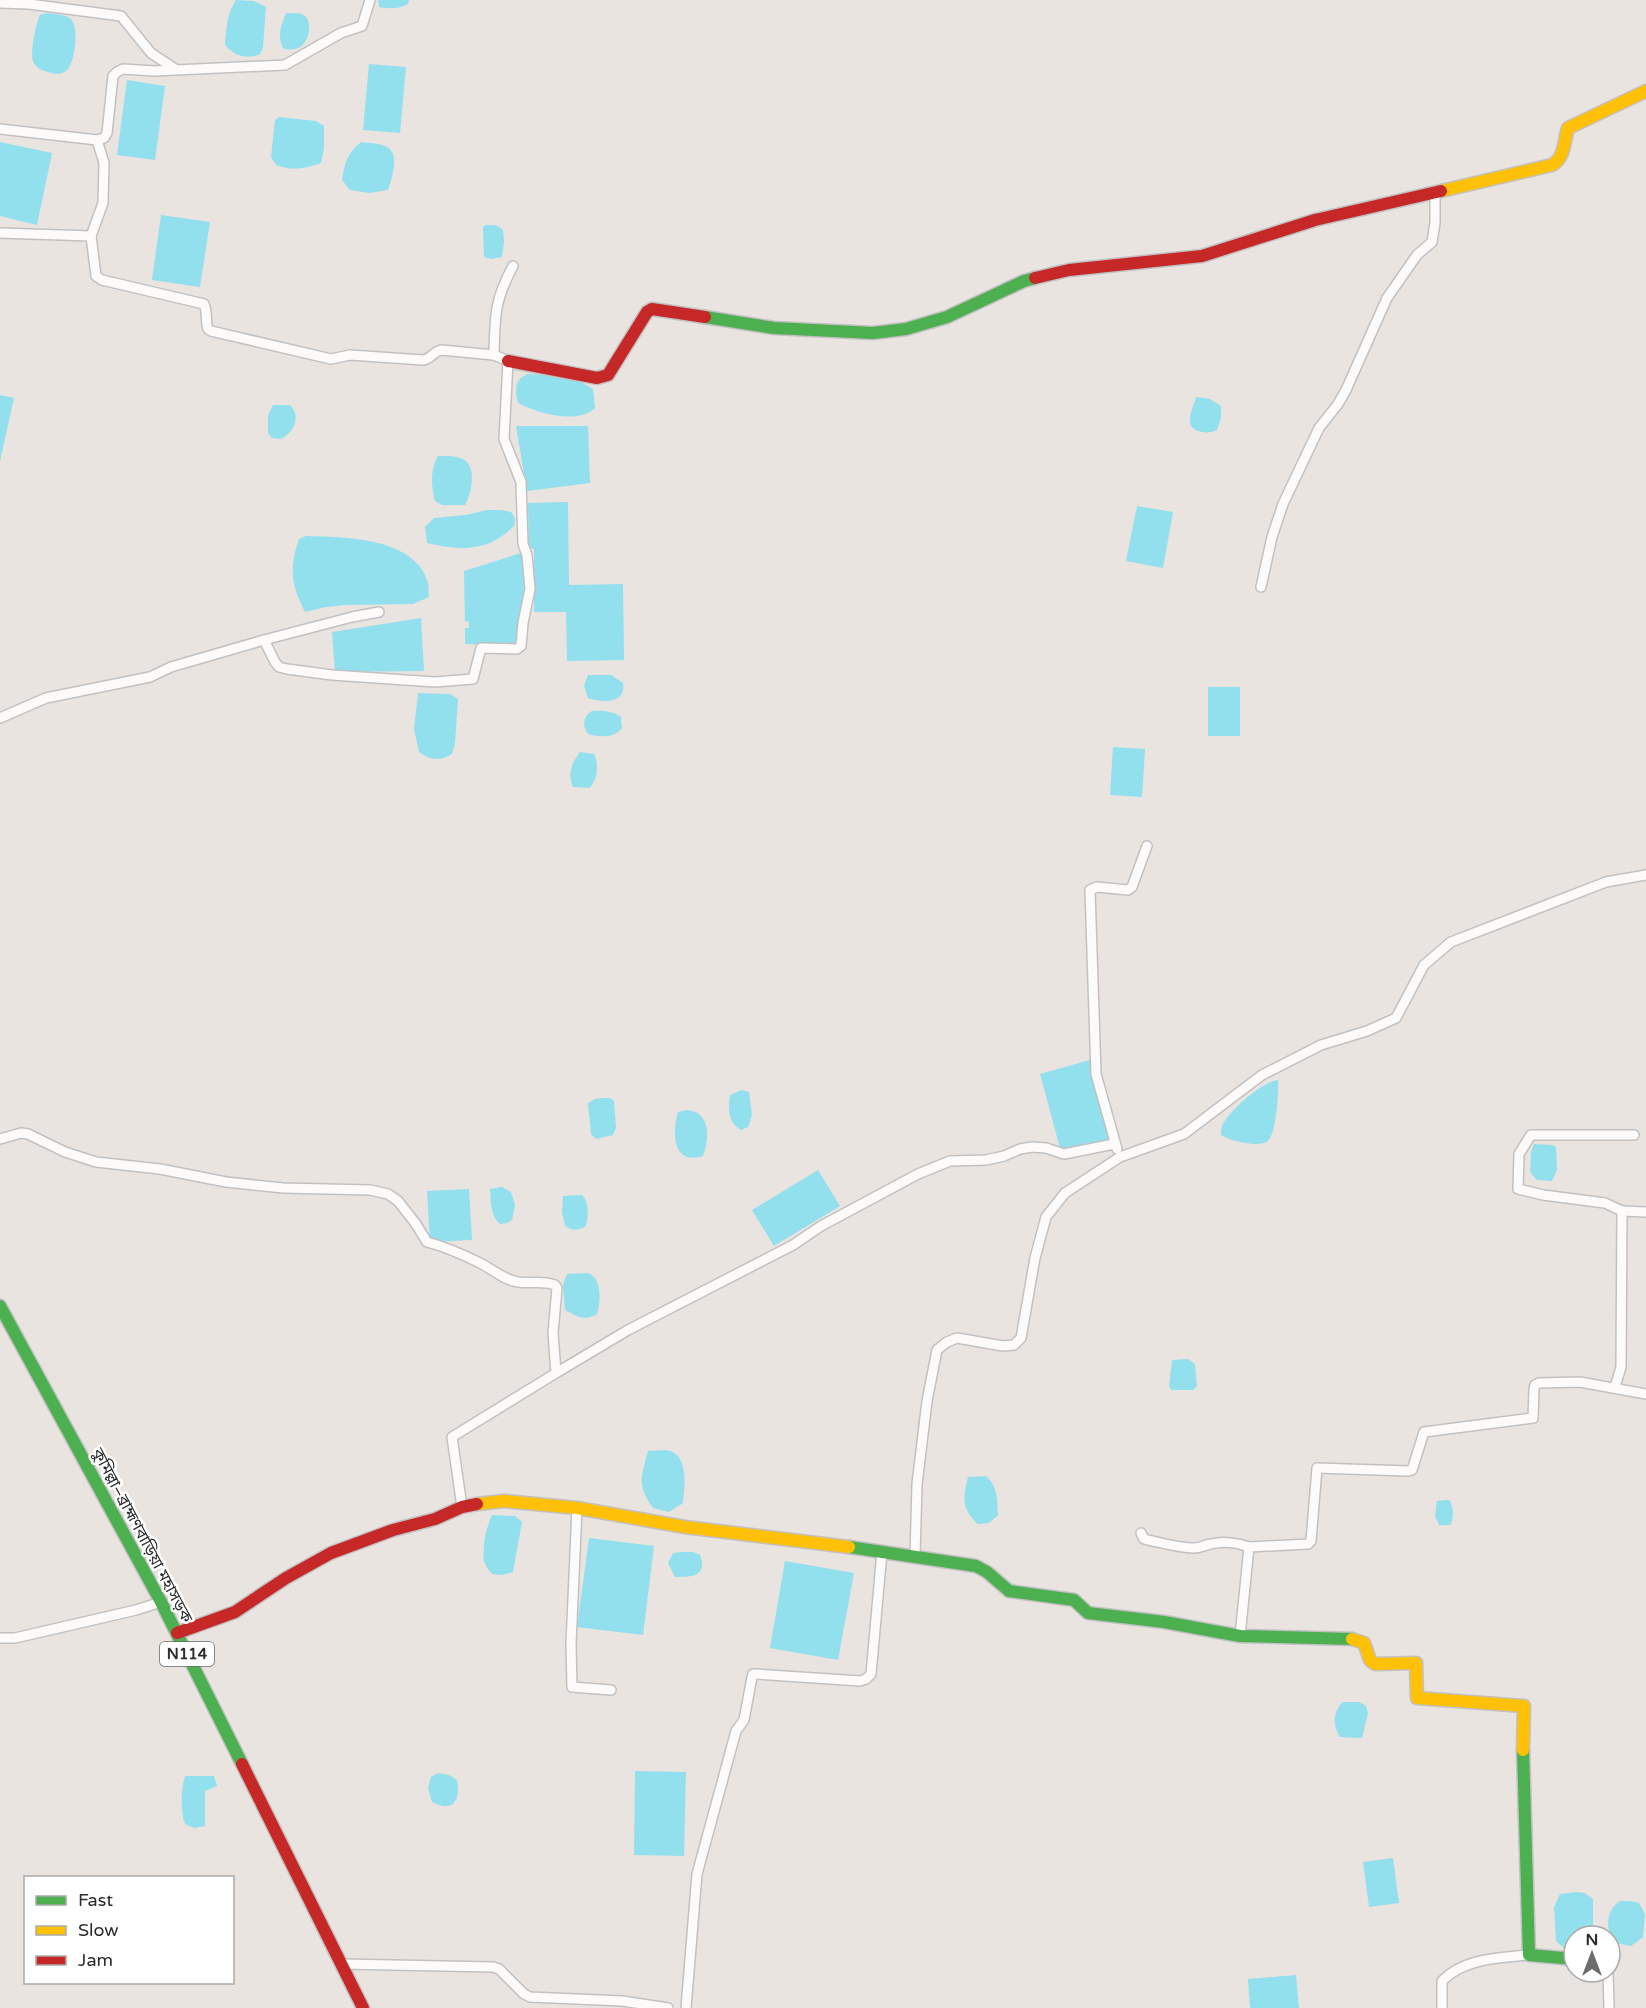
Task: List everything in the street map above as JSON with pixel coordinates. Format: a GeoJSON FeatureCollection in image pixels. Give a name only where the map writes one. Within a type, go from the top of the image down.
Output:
{"type":"FeatureCollection","features":[{"type":"Feature","properties":{"kind":"main road"},"geometry":{"type":"LineString","coordinates":[[508,361],[604,378],[647,312],[652,309],[774,328],[873,333],[906,328],[947,317],[1024,281],[1069,270],[1202,256],[1315,220],[1558,164],[1568,128],[1646,91]]}},
{"type":"Feature","properties":{"kind":"main road","name":"কুমিল্লা–ব্রাহ্মণবাড়িয়া মহাসড়ক"},"geometry":{"type":"LineString","coordinates":[[0,1306],[161,1602],[363,2008]]}},
{"type":"Feature","properties":{"kind":"main road"},"geometry":{"type":"LineString","coordinates":[[177,1633],[235,1612],[286,1578],[331,1553],[393,1530],[435,1519],[462,1507],[504,1501],[577,1508],[685,1527],[915,1556],[976,1566],[988,1570],[1003,1588],[1009,1591],[1074,1600],[1088,1613],[1164,1622],[1240,1636],[1355,1639],[1364,1643],[1370,1660],[1375,1664],[1416,1663],[1417,1698],[1524,1706],[1529,1955],[1562,1958]]}},
{"type":"Feature","properties":{"kind":"street"},"geometry":{"type":"LineString","coordinates":[[0,129],[97,140],[104,138],[107,133],[113,76],[117,72],[123,69],[175,70],[285,65],[341,33],[362,26],[370,0]]}},
{"type":"Feature","properties":{"kind":"street"},"geometry":{"type":"LineString","coordinates":[[0,3],[29,4],[121,15],[151,54],[175,70]]}},
{"type":"Feature","properties":{"kind":"street"},"geometry":{"type":"LineString","coordinates":[[97,140],[104,163],[103,203],[91,236],[96,276],[102,280],[204,304],[207,310],[206,324],[211,331],[331,358],[350,355],[423,360],[429,359],[435,352],[441,350],[494,355],[508,361],[504,439],[521,482],[523,544],[527,555],[530,589],[519,648],[481,648],[472,679],[435,682],[332,675],[287,669],[279,667],[275,662],[264,640]]}},
{"type":"Feature","properties":{"kind":"street"},"geometry":{"type":"LineString","coordinates":[[1261,587],[1277,520],[1319,428],[1338,405],[1346,390],[1387,298],[1417,255],[1432,242],[1435,223],[1435,192]]}},
{"type":"Feature","properties":{"kind":"street"},"geometry":{"type":"LineString","coordinates":[[0,233],[91,236]]}},
{"type":"Feature","properties":{"kind":"street"},"geometry":{"type":"LineString","coordinates":[[494,355],[495,309],[502,286],[513,266]]}},
{"type":"Feature","properties":{"kind":"street"},"geometry":{"type":"LineString","coordinates":[[0,718],[46,698],[150,677],[171,667],[264,640],[380,612]]}},
{"type":"Feature","properties":{"kind":"street"},"geometry":{"type":"LineString","coordinates":[[1120,1157],[1114,1144],[1096,1074],[1090,890],[1097,887],[1128,890],[1132,887],[1148,846]]}},
{"type":"Feature","properties":{"kind":"street"},"geometry":{"type":"LineString","coordinates":[[915,1556],[917,1484],[927,1401],[937,1350],[957,1338],[1003,1346],[1014,1345],[1021,1338],[1035,1258],[1046,1217],[1065,1193],[1120,1157],[1184,1134],[1262,1075],[1321,1046],[1367,1031],[1396,1018],[1424,965],[1451,942],[1606,882],[1646,875]]}},
{"type":"Feature","properties":{"kind":"street"},"geometry":{"type":"LineString","coordinates":[[0,1139],[21,1133],[28,1134],[65,1152],[96,1162],[159,1169],[226,1182],[283,1188],[370,1190],[388,1194],[398,1201],[427,1242],[448,1247],[504,1278],[518,1282],[549,1282],[555,1285],[557,1288],[553,1333],[556,1372]]}},
{"type":"Feature","properties":{"kind":"street"},"geometry":{"type":"LineString","coordinates":[[1634,1135],[1531,1135],[1519,1154],[1518,1190],[1605,1203],[1622,1211],[1646,1212]]}},
{"type":"Feature","properties":{"kind":"street"},"geometry":{"type":"LineString","coordinates":[[462,1507],[452,1437],[628,1330],[793,1245],[820,1226],[918,1174],[950,1161],[986,1160],[1032,1147],[1046,1148],[1064,1154],[1114,1144]]}},
{"type":"Feature","properties":{"kind":"street"},"geometry":{"type":"LineString","coordinates":[[1615,1387],[1621,1367],[1622,1211]]}},
{"type":"Feature","properties":{"kind":"street"},"geometry":{"type":"LineString","coordinates":[[1141,1533],[1144,1539],[1195,1548],[1219,1543],[1241,1544],[1249,1547],[1308,1544],[1311,1541],[1317,1468],[1412,1470],[1424,1432],[1533,1418],[1534,1389],[1539,1383],[1580,1382],[1646,1394]]}},
{"type":"Feature","properties":{"kind":"street"},"geometry":{"type":"LineString","coordinates":[[577,1508],[571,1644],[572,1687],[611,1690]]}},
{"type":"Feature","properties":{"kind":"street"},"geometry":{"type":"LineString","coordinates":[[1240,1636],[1249,1547]]}},
{"type":"Feature","properties":{"kind":"street"},"geometry":{"type":"LineString","coordinates":[[686,2008],[697,1874],[736,1731],[744,1720],[753,1674],[860,1681],[866,1679],[871,1674],[882,1552]]}},
{"type":"Feature","properties":{"kind":"street"},"geometry":{"type":"LineString","coordinates":[[0,1638],[15,1638],[161,1602]]}},
{"type":"Feature","properties":{"kind":"street"},"geometry":{"type":"LineString","coordinates":[[1443,2008],[1443,1981],[1447,1976],[1479,1961],[1529,1955]]}},
{"type":"Feature","properties":{"kind":"street"},"geometry":{"type":"LineString","coordinates":[[342,1964],[493,1967],[499,1969],[530,1997],[622,2001],[668,2008]]}},
{"type":"Feature","properties":{"kind":"street"},"geometry":{"type":"LineString","coordinates":[[1608,1984],[1609,2008]]}},
{"type":"Feature","properties":{"kind":"water"},"geometry":{"type":"Polygon","coordinates":[[[236,0],[254,1],[266,7],[263,48],[260,54],[250,57],[241,56],[225,45],[229,16],[236,0]]]}},
{"type":"Feature","properties":{"kind":"water"},"geometry":{"type":"Polygon","coordinates":[[[378,0],[409,0],[405,6],[390,8],[379,7],[378,0]]]}},
{"type":"Feature","properties":{"kind":"water"},"geometry":{"type":"Polygon","coordinates":[[[47,13],[70,18],[75,28],[72,61],[66,71],[61,73],[54,74],[37,67],[32,57],[40,15],[47,13]]]}},
{"type":"Feature","properties":{"kind":"water"},"geometry":{"type":"Polygon","coordinates":[[[286,13],[301,14],[308,20],[309,32],[304,44],[299,48],[283,48],[281,43],[280,30],[286,13]]]}},
{"type":"Feature","properties":{"kind":"water"},"geometry":{"type":"Polygon","coordinates":[[[369,64],[406,67],[400,133],[363,130],[369,64]]]}},
{"type":"Feature","properties":{"kind":"water"},"geometry":{"type":"Polygon","coordinates":[[[127,80],[165,86],[155,160],[117,155],[127,80]]]}},
{"type":"Feature","properties":{"kind":"water"},"geometry":{"type":"Polygon","coordinates":[[[279,117],[316,121],[324,126],[321,163],[298,168],[276,165],[271,157],[275,120],[279,117]]]}},
{"type":"Feature","properties":{"kind":"water"},"geometry":{"type":"Polygon","coordinates":[[[0,142],[52,153],[37,225],[0,216],[0,142]]]}},
{"type":"Feature","properties":{"kind":"water"},"geometry":{"type":"Polygon","coordinates":[[[361,142],[385,146],[393,154],[394,166],[388,190],[369,193],[350,190],[342,180],[347,159],[361,142]]]}},
{"type":"Feature","properties":{"kind":"water"},"geometry":{"type":"Polygon","coordinates":[[[161,215],[210,222],[200,287],[152,280],[161,215]]]}},
{"type":"Feature","properties":{"kind":"water"},"geometry":{"type":"Polygon","coordinates":[[[496,225],[503,230],[502,257],[491,259],[484,257],[483,227],[496,225]]]}},
{"type":"Feature","properties":{"kind":"water"},"geometry":{"type":"Polygon","coordinates":[[[528,374],[562,377],[586,385],[593,389],[595,408],[578,416],[568,417],[546,413],[518,403],[516,394],[518,382],[528,374]]]}},
{"type":"Feature","properties":{"kind":"water"},"geometry":{"type":"Polygon","coordinates":[[[0,395],[14,398],[0,461],[0,395]]]}},
{"type":"Feature","properties":{"kind":"water"},"geometry":{"type":"Polygon","coordinates":[[[1196,397],[1210,399],[1221,406],[1221,418],[1217,430],[1201,432],[1193,429],[1190,416],[1196,397]]]}},
{"type":"Feature","properties":{"kind":"water"},"geometry":{"type":"Polygon","coordinates":[[[273,405],[290,405],[294,409],[296,419],[292,429],[280,439],[272,438],[268,433],[268,415],[273,405]]]}},
{"type":"Feature","properties":{"kind":"water"},"geometry":{"type":"Polygon","coordinates":[[[516,426],[588,426],[590,483],[527,491],[516,426]]]}},
{"type":"Feature","properties":{"kind":"water"},"geometry":{"type":"Polygon","coordinates":[[[438,456],[461,458],[470,466],[472,484],[465,505],[442,505],[435,501],[432,478],[438,456]]]}},
{"type":"Feature","properties":{"kind":"water"},"geometry":{"type":"Polygon","coordinates":[[[568,502],[569,585],[623,584],[624,660],[567,661],[566,612],[534,612],[534,549],[529,548],[528,503],[568,502]]]}},
{"type":"Feature","properties":{"kind":"water"},"geometry":{"type":"Polygon","coordinates":[[[1137,506],[1173,512],[1163,568],[1126,561],[1137,506]]]}},
{"type":"Feature","properties":{"kind":"water"},"geometry":{"type":"Polygon","coordinates":[[[487,510],[511,512],[515,518],[514,526],[494,541],[474,547],[451,547],[427,543],[425,527],[434,518],[466,515],[487,510]]]}},
{"type":"Feature","properties":{"kind":"water"},"geometry":{"type":"Polygon","coordinates":[[[306,536],[358,539],[394,548],[409,556],[421,568],[428,583],[429,597],[413,604],[346,605],[305,612],[294,585],[293,568],[299,539],[306,536]]]}},
{"type":"Feature","properties":{"kind":"water"},"geometry":{"type":"Polygon","coordinates":[[[524,552],[527,587],[517,646],[465,644],[465,628],[469,628],[469,622],[465,621],[464,571],[524,552]]]}},
{"type":"Feature","properties":{"kind":"water"},"geometry":{"type":"Polygon","coordinates":[[[421,618],[424,671],[335,672],[332,632],[421,618]]]}},
{"type":"Feature","properties":{"kind":"water"},"geometry":{"type":"Polygon","coordinates":[[[588,675],[611,675],[623,683],[621,695],[606,701],[588,698],[584,686],[588,675]]]}},
{"type":"Feature","properties":{"kind":"water"},"geometry":{"type":"Polygon","coordinates":[[[1208,687],[1240,687],[1240,736],[1208,736],[1208,687]]]}},
{"type":"Feature","properties":{"kind":"water"},"geometry":{"type":"Polygon","coordinates":[[[418,693],[450,694],[458,699],[455,743],[452,754],[447,757],[435,759],[419,752],[414,729],[418,693]]]}},
{"type":"Feature","properties":{"kind":"water"},"geometry":{"type":"Polygon","coordinates":[[[592,711],[607,711],[618,715],[621,717],[622,728],[610,736],[588,734],[584,721],[592,711]]]}},
{"type":"Feature","properties":{"kind":"water"},"geometry":{"type":"Polygon","coordinates":[[[1113,747],[1145,749],[1142,797],[1110,795],[1113,747]]]}},
{"type":"Feature","properties":{"kind":"water"},"geometry":{"type":"Polygon","coordinates":[[[580,752],[594,754],[596,758],[596,776],[589,788],[573,787],[571,782],[571,768],[580,752]]]}},
{"type":"Feature","properties":{"kind":"water"},"geometry":{"type":"Polygon","coordinates":[[[1090,1060],[1111,1139],[1061,1152],[1040,1074],[1090,1060]]]}},
{"type":"Feature","properties":{"kind":"water"},"geometry":{"type":"Polygon","coordinates":[[[1278,1080],[1275,1121],[1268,1141],[1258,1144],[1244,1143],[1221,1135],[1222,1126],[1238,1105],[1255,1091],[1278,1080]]]}},
{"type":"Feature","properties":{"kind":"water"},"geometry":{"type":"Polygon","coordinates":[[[742,1090],[749,1092],[752,1115],[748,1127],[741,1130],[731,1119],[729,1105],[730,1095],[742,1090]]]}},
{"type":"Feature","properties":{"kind":"water"},"geometry":{"type":"Polygon","coordinates":[[[610,1098],[614,1101],[616,1128],[613,1135],[596,1139],[591,1134],[588,1103],[610,1098]]]}},
{"type":"Feature","properties":{"kind":"water"},"geometry":{"type":"Polygon","coordinates":[[[687,1110],[695,1112],[704,1120],[707,1141],[703,1156],[693,1158],[685,1156],[677,1145],[675,1129],[678,1112],[687,1110]]]}},
{"type":"Feature","properties":{"kind":"water"},"geometry":{"type":"Polygon","coordinates":[[[1534,1144],[1556,1147],[1557,1170],[1552,1181],[1537,1180],[1530,1172],[1531,1152],[1534,1144]]]}},
{"type":"Feature","properties":{"kind":"water"},"geometry":{"type":"Polygon","coordinates":[[[818,1170],[840,1206],[774,1246],[752,1210],[818,1170]]]}},
{"type":"Feature","properties":{"kind":"water"},"geometry":{"type":"Polygon","coordinates":[[[502,1187],[511,1192],[515,1205],[512,1220],[500,1224],[493,1212],[490,1189],[502,1187]]]}},
{"type":"Feature","properties":{"kind":"water"},"geometry":{"type":"Polygon","coordinates":[[[469,1189],[472,1240],[430,1242],[427,1191],[469,1189]]]}},
{"type":"Feature","properties":{"kind":"water"},"geometry":{"type":"Polygon","coordinates":[[[582,1195],[587,1206],[586,1226],[578,1230],[570,1229],[565,1226],[562,1212],[563,1196],[582,1195]]]}},
{"type":"Feature","properties":{"kind":"water"},"geometry":{"type":"Polygon","coordinates":[[[588,1273],[593,1276],[598,1285],[599,1303],[597,1314],[584,1318],[565,1310],[563,1285],[567,1274],[588,1273]]]}},
{"type":"Feature","properties":{"kind":"water"},"geometry":{"type":"Polygon","coordinates":[[[1188,1359],[1195,1364],[1197,1386],[1193,1390],[1172,1390],[1169,1387],[1172,1360],[1188,1359]]]}},
{"type":"Feature","properties":{"kind":"water"},"geometry":{"type":"Polygon","coordinates":[[[665,1450],[678,1456],[685,1478],[683,1503],[669,1512],[653,1508],[644,1493],[642,1481],[648,1451],[665,1450]]]}},
{"type":"Feature","properties":{"kind":"water"},"geometry":{"type":"Polygon","coordinates":[[[986,1476],[995,1489],[998,1515],[989,1523],[978,1524],[966,1508],[965,1491],[968,1477],[986,1476]]]}},
{"type":"Feature","properties":{"kind":"water"},"geometry":{"type":"Polygon","coordinates":[[[1449,1500],[1453,1509],[1450,1525],[1439,1525],[1435,1516],[1437,1501],[1449,1500]]]}},
{"type":"Feature","properties":{"kind":"water"},"geometry":{"type":"Polygon","coordinates":[[[492,1515],[515,1516],[522,1522],[513,1572],[502,1575],[492,1574],[484,1561],[485,1538],[492,1515]]]}},
{"type":"Feature","properties":{"kind":"water"},"geometry":{"type":"Polygon","coordinates":[[[589,1538],[654,1546],[643,1635],[577,1627],[589,1538]]]}},
{"type":"Feature","properties":{"kind":"water"},"geometry":{"type":"Polygon","coordinates":[[[693,1552],[700,1555],[702,1568],[700,1572],[687,1577],[675,1577],[668,1563],[673,1553],[693,1552]]]}},
{"type":"Feature","properties":{"kind":"water"},"geometry":{"type":"Polygon","coordinates":[[[785,1561],[854,1573],[838,1660],[770,1648],[785,1561]]]}},
{"type":"Feature","properties":{"kind":"water"},"geometry":{"type":"Polygon","coordinates":[[[1343,1702],[1359,1702],[1366,1706],[1368,1713],[1362,1738],[1340,1737],[1337,1732],[1336,1714],[1343,1702]]]}},
{"type":"Feature","properties":{"kind":"water"},"geometry":{"type":"Polygon","coordinates":[[[635,1771],[686,1772],[684,1856],[634,1855],[635,1771]]]}},
{"type":"Feature","properties":{"kind":"water"},"geometry":{"type":"Polygon","coordinates":[[[438,1773],[449,1775],[457,1780],[458,1794],[454,1803],[450,1805],[439,1805],[432,1802],[428,1788],[431,1777],[438,1773]]]}},
{"type":"Feature","properties":{"kind":"water"},"geometry":{"type":"Polygon","coordinates":[[[185,1776],[214,1776],[217,1786],[205,1791],[205,1826],[194,1828],[185,1824],[182,1800],[185,1776]]]}},
{"type":"Feature","properties":{"kind":"water"},"geometry":{"type":"Polygon","coordinates":[[[1393,1858],[1399,1903],[1369,1907],[1363,1862],[1393,1858]]]}},
{"type":"Feature","properties":{"kind":"water"},"geometry":{"type":"Polygon","coordinates":[[[1585,1893],[1593,1899],[1593,1924],[1562,1924],[1562,1946],[1556,1941],[1554,1907],[1560,1894],[1585,1893]]]}},
{"type":"Feature","properties":{"kind":"water"},"geometry":{"type":"Polygon","coordinates":[[[1620,1901],[1639,1903],[1645,1914],[1643,1937],[1631,1946],[1622,1944],[1622,1924],[1608,1924],[1611,1910],[1620,1901]]]}},
{"type":"Feature","properties":{"kind":"water"},"geometry":{"type":"Polygon","coordinates":[[[1296,1975],[1299,2008],[1250,2008],[1248,1979],[1296,1975]]]}},
{"type":"Feature","properties":{"kind":"traffic: fast"},"geometry":{"type":"LineString","coordinates":[[705,317],[774,328],[873,333],[906,329],[947,317],[1035,278]]}},
{"type":"Feature","properties":{"kind":"traffic: fast"},"geometry":{"type":"LineString","coordinates":[[0,1306],[161,1602],[242,1764]]}},
{"type":"Feature","properties":{"kind":"traffic: fast"},"geometry":{"type":"LineString","coordinates":[[849,1547],[976,1566],[987,1572],[1009,1591],[1074,1600],[1088,1613],[1164,1622],[1240,1636],[1352,1639]]}},
{"type":"Feature","properties":{"kind":"traffic: fast"},"geometry":{"type":"LineString","coordinates":[[1523,1750],[1529,1955],[1562,1958]]}},
{"type":"Feature","properties":{"kind":"traffic: slow"},"geometry":{"type":"LineString","coordinates":[[1441,191],[1552,165],[1562,154],[1568,128],[1646,91]]}},
{"type":"Feature","properties":{"kind":"traffic: slow"},"geometry":{"type":"LineString","coordinates":[[477,1504],[504,1501],[577,1508],[685,1527],[849,1547]]}},
{"type":"Feature","properties":{"kind":"traffic: slow"},"geometry":{"type":"LineString","coordinates":[[1352,1639],[1364,1643],[1370,1660],[1375,1664],[1416,1663],[1417,1698],[1524,1706],[1523,1750]]}},
{"type":"Feature","properties":{"kind":"traffic: jam"},"geometry":{"type":"LineString","coordinates":[[1035,278],[1069,270],[1202,256],[1315,220],[1441,191]]}},
{"type":"Feature","properties":{"kind":"traffic: jam"},"geometry":{"type":"LineString","coordinates":[[508,361],[597,378],[608,375],[647,312],[652,309],[705,317]]}},
{"type":"Feature","properties":{"kind":"traffic: jam"},"geometry":{"type":"LineString","coordinates":[[177,1633],[235,1612],[286,1578],[331,1553],[393,1530],[435,1519],[462,1507],[477,1504]]}},
{"type":"Feature","properties":{"kind":"traffic: jam"},"geometry":{"type":"LineString","coordinates":[[242,1764],[363,2008]]}}]}
